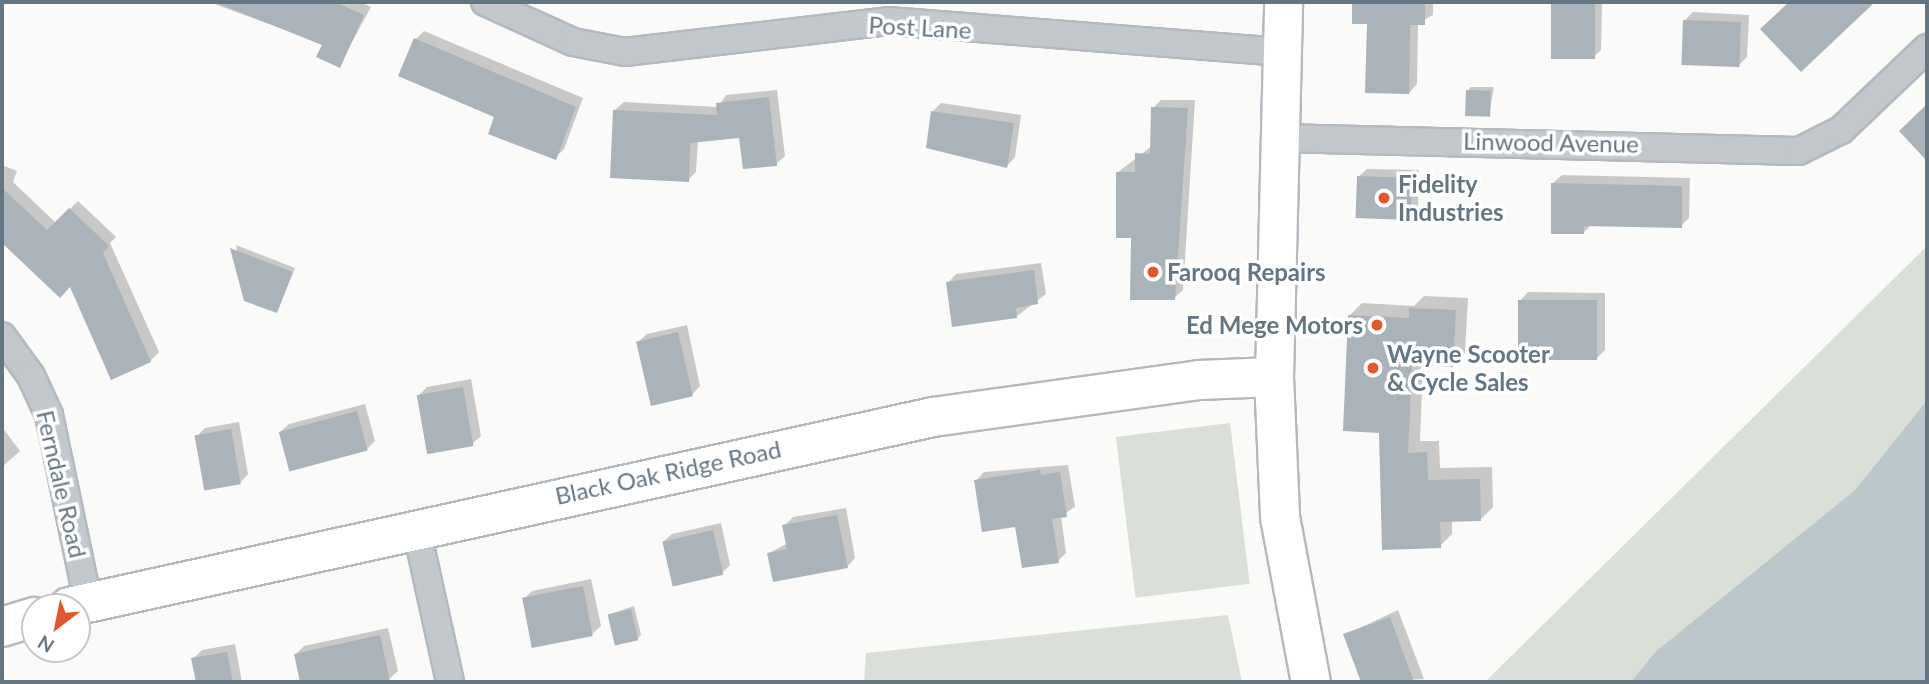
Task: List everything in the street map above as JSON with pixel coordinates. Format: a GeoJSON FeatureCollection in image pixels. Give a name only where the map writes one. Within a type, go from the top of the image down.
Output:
{"type":"FeatureCollection","features":[{"type":"Feature","properties":{"kind":"main road"},"geometry":{"type":"LineString","coordinates":[[1283,2],[1274,377],[1280,517],[1311,682]]}},
{"type":"Feature","properties":{"kind":"main road","name":"Black Oak Ridge Road"},"geometry":{"type":"LineString","coordinates":[[91,601],[416,527],[933,417],[1199,380],[1274,377]]}},
{"type":"Feature","properties":{"kind":"main road"},"geometry":{"type":"LineString","coordinates":[[2,626],[21,621]]}},
{"type":"Feature","properties":{"kind":"street","name":"Post Lane"},"geometry":{"type":"LineString","coordinates":[[485,2],[573,42],[625,52],[888,21],[1282,52]]}},
{"type":"Feature","properties":{"kind":"street","name":"Linwood Avenue"},"geometry":{"type":"LineString","coordinates":[[1280,138],[1799,151],[1821,144],[1927,48]]}},
{"type":"Feature","properties":{"kind":"street","name":"Ferndale Road"},"geometry":{"type":"LineString","coordinates":[[2,336],[32,376],[49,415],[77,593]]}},
{"type":"Feature","properties":{"kind":"street"},"geometry":{"type":"LineString","coordinates":[[416,527],[450,682]]}},
{"type":"Feature","properties":{"kind":"shaded area"},"geometry":{"type":"Polygon","coordinates":[[[1927,246],[1927,400],[1855,490],[1655,652],[1631,682],[1485,682],[1927,246]]]}},
{"type":"Feature","properties":{"kind":"shaded area"},"geometry":{"type":"Polygon","coordinates":[[[1927,400],[1927,682],[1631,682],[1655,652],[1855,490],[1927,400]]]}},
{"type":"Feature","properties":{"kind":"shaded area"},"geometry":{"type":"Polygon","coordinates":[[[1230,423],[1250,584],[1136,598],[1116,437],[1230,423]]]}},
{"type":"Feature","properties":{"kind":"shaded area"},"geometry":{"type":"Polygon","coordinates":[[[1228,615],[1242,682],[864,682],[866,653],[1228,615]]]}},
{"type":"Feature","properties":{"kind":"building"},"geometry":{"type":"Polygon","coordinates":[[[335,2],[364,15],[340,68],[316,57],[322,45],[217,3],[335,2]]]}},
{"type":"Feature","properties":{"kind":"building"},"geometry":{"type":"Polygon","coordinates":[[[1352,2],[1425,2],[1425,25],[1410,25],[1409,94],[1365,93],[1367,24],[1352,24],[1352,2]]]}},
{"type":"Feature","properties":{"kind":"building"},"geometry":{"type":"Polygon","coordinates":[[[1551,2],[1595,2],[1595,59],[1551,59],[1551,2]]]}},
{"type":"Feature","properties":{"kind":"building"},"geometry":{"type":"Polygon","coordinates":[[[1789,2],[1875,2],[1801,72],[1760,29],[1789,2]]]}},
{"type":"Feature","properties":{"kind":"building"},"geometry":{"type":"Polygon","coordinates":[[[1683,20],[1741,22],[1739,67],[1681,65],[1683,20]]]}},
{"type":"Feature","properties":{"kind":"building"},"geometry":{"type":"Polygon","coordinates":[[[414,38],[576,107],[556,160],[488,134],[494,117],[398,76],[414,38]]]}},
{"type":"Feature","properties":{"kind":"building"},"geometry":{"type":"Polygon","coordinates":[[[1466,90],[1491,91],[1490,117],[1465,116],[1466,90]]]}},
{"type":"Feature","properties":{"kind":"building"},"geometry":{"type":"Polygon","coordinates":[[[769,97],[777,166],[743,169],[739,138],[690,143],[689,182],[610,178],[613,110],[717,115],[716,103],[769,97]]]}},
{"type":"Feature","properties":{"kind":"building"},"geometry":{"type":"Polygon","coordinates":[[[1927,104],[1927,161],[1899,131],[1927,104]]]}},
{"type":"Feature","properties":{"kind":"building"},"geometry":{"type":"Polygon","coordinates":[[[1151,107],[1188,108],[1175,300],[1130,300],[1131,238],[1116,238],[1116,172],[1135,172],[1135,153],[1150,154],[1151,107]]]}},
{"type":"Feature","properties":{"kind":"building"},"geometry":{"type":"Polygon","coordinates":[[[931,111],[1014,123],[1007,168],[926,148],[931,111]]]}},
{"type":"Feature","properties":{"kind":"building","name":"Fidelity Industries"},"geometry":{"type":"Polygon","coordinates":[[[1357,176],[1412,178],[1411,220],[1356,218],[1357,176]]]}},
{"type":"Feature","properties":{"kind":"building"},"geometry":{"type":"Polygon","coordinates":[[[1551,183],[1682,186],[1682,228],[1584,226],[1584,234],[1551,234],[1551,183]]]}},
{"type":"Feature","properties":{"kind":"building"},"geometry":{"type":"Polygon","coordinates":[[[2,188],[47,230],[69,208],[109,246],[103,253],[151,362],[111,380],[70,287],[60,298],[2,243],[2,188]]]}},
{"type":"Feature","properties":{"kind":"building"},"geometry":{"type":"Polygon","coordinates":[[[230,248],[293,272],[277,313],[244,301],[230,248]]]}},
{"type":"Feature","properties":{"kind":"building"},"geometry":{"type":"Polygon","coordinates":[[[1034,270],[1038,304],[1016,308],[1017,318],[952,327],[946,282],[1034,270]]]}},
{"type":"Feature","properties":{"kind":"building"},"geometry":{"type":"Polygon","coordinates":[[[1518,300],[1597,300],[1597,360],[1518,360],[1518,300]]]}},
{"type":"Feature","properties":{"kind":"building"},"geometry":{"type":"Polygon","coordinates":[[[1409,308],[1456,310],[1453,367],[1412,365],[1408,453],[1427,452],[1428,480],[1480,479],[1481,521],[1440,522],[1441,548],[1382,550],[1379,433],[1343,431],[1348,315],[1409,318],[1409,308]]]}},
{"type":"Feature","properties":{"kind":"building"},"geometry":{"type":"Polygon","coordinates":[[[678,332],[693,396],[651,406],[636,342],[678,332]]]}},
{"type":"Feature","properties":{"kind":"building"},"geometry":{"type":"Polygon","coordinates":[[[463,387],[473,446],[427,454],[417,395],[463,387]]]}},
{"type":"Feature","properties":{"kind":"building"},"geometry":{"type":"Polygon","coordinates":[[[357,411],[368,451],[289,472],[279,432],[357,411]]]}},
{"type":"Feature","properties":{"kind":"building"},"geometry":{"type":"Polygon","coordinates":[[[231,429],[241,484],[204,491],[195,435],[231,429]]]}},
{"type":"Feature","properties":{"kind":"building"},"geometry":{"type":"Polygon","coordinates":[[[1040,470],[1041,475],[1060,472],[1067,517],[1052,519],[1059,563],[1022,568],[1015,527],[982,532],[974,480],[1040,470]]]}},
{"type":"Feature","properties":{"kind":"building"},"geometry":{"type":"Polygon","coordinates":[[[837,515],[848,568],[773,582],[767,553],[787,549],[782,525],[837,515]]]}},
{"type":"Feature","properties":{"kind":"building"},"geometry":{"type":"Polygon","coordinates":[[[713,530],[723,575],[673,587],[662,542],[713,530]]]}},
{"type":"Feature","properties":{"kind":"building"},"geometry":{"type":"Polygon","coordinates":[[[583,586],[593,636],[532,648],[522,598],[583,586]]]}},
{"type":"Feature","properties":{"kind":"building"},"geometry":{"type":"Polygon","coordinates":[[[631,609],[638,640],[615,646],[608,614],[631,609]]]}},
{"type":"Feature","properties":{"kind":"building"},"geometry":{"type":"Polygon","coordinates":[[[1390,617],[1414,682],[1361,682],[1343,634],[1390,617]]]}},
{"type":"Feature","properties":{"kind":"building"},"geometry":{"type":"Polygon","coordinates":[[[380,635],[390,682],[300,682],[294,654],[380,635]]]}},
{"type":"Feature","properties":{"kind":"building"},"geometry":{"type":"Polygon","coordinates":[[[227,652],[233,682],[196,682],[191,658],[227,652]]]}},
{"type":"Feature","properties":{"kind":"place","name":"Fidelity Industries"},"geometry":{"type":"Point","coordinates":[1384,198]}},
{"type":"Feature","properties":{"kind":"place","name":"Farooq Repairs"},"geometry":{"type":"Point","coordinates":[1153,272]}},
{"type":"Feature","properties":{"kind":"place","name":"Ed Mege Motors"},"geometry":{"type":"Point","coordinates":[1377,325]}},
{"type":"Feature","properties":{"kind":"place","name":"Wayne Scooter & Cycle Sales"},"geometry":{"type":"Point","coordinates":[1373,368]}}]}
